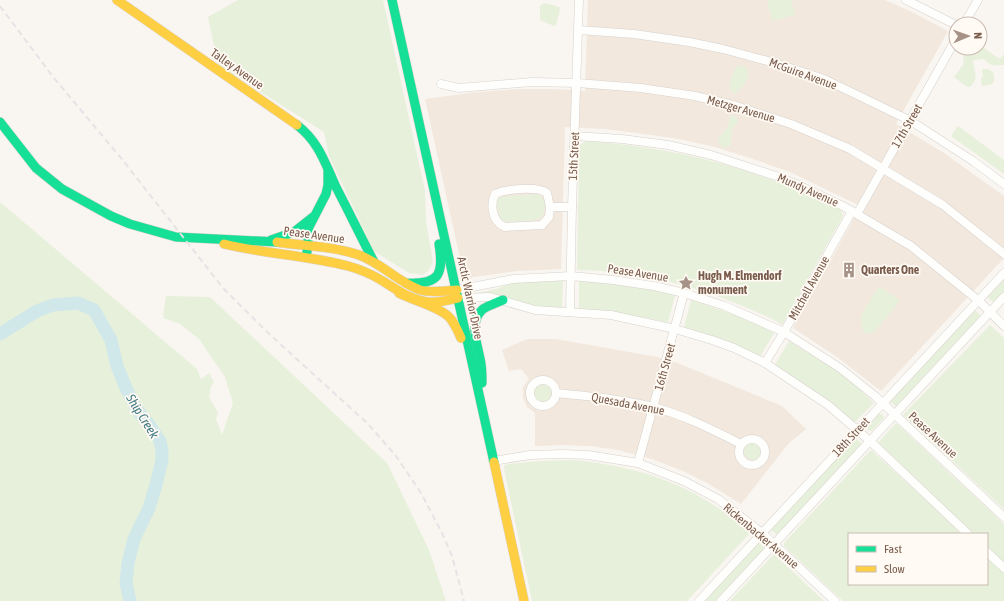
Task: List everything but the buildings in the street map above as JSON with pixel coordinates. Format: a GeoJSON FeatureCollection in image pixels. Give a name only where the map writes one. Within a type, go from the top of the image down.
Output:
{"type":"FeatureCollection","features":[{"type":"Feature","properties":{"kind":"street","name":"Talley Avenue"},"geometry":{"type":"LineString","coordinates":[[117,0],[299,127],[315,142],[323,154],[328,170],[374,262]]}},
{"type":"Feature","properties":{"kind":"street","name":"Arctic Warrior Drive"},"geometry":{"type":"LineString","coordinates":[[392,0],[524,601]]}},
{"type":"Feature","properties":{"kind":"street","name":"15th Street"},"geometry":{"type":"LineString","coordinates":[[570,312],[579,0]]}},
{"type":"Feature","properties":{"kind":"street"},"geometry":{"type":"LineString","coordinates":[[906,0],[948,21]]}},
{"type":"Feature","properties":{"kind":"street"},"geometry":{"type":"LineString","coordinates":[[969,16],[978,0]]}},
{"type":"Feature","properties":{"kind":"street","name":"McGuire Avenue"},"geometry":{"type":"LineString","coordinates":[[579,30],[634,34],[689,42],[775,62],[824,80],[910,121],[973,161],[1004,184]]}},
{"type":"Feature","properties":{"kind":"street","name":"17th Street"},"geometry":{"type":"LineString","coordinates":[[854,213],[883,168],[948,53]]}},
{"type":"Feature","properties":{"kind":"street","name":"Metzger Avenue"},"geometry":{"type":"LineString","coordinates":[[442,84],[459,88],[532,82],[577,83],[641,88],[695,96],[733,105],[791,124],[850,149],[942,205],[1004,254]]}},
{"type":"Feature","properties":{"kind":"street","name":"Pease Avenue"},"geometry":{"type":"LineString","coordinates":[[0,122],[36,168],[62,189],[111,216],[130,224],[176,237],[267,241],[359,255],[374,262],[406,283],[421,290],[490,297],[535,310],[550,312],[611,315],[675,328],[719,343],[765,363],[828,405],[870,441],[967,533]]}},
{"type":"Feature","properties":{"kind":"street","name":"Mundy Avenue"},"geometry":{"type":"LineString","coordinates":[[575,136],[622,139],[668,146],[711,155],[789,181],[821,195],[911,246],[979,300],[1004,326]]}},
{"type":"Feature","properties":{"kind":"street"},"geometry":{"type":"LineString","coordinates":[[267,241],[291,234],[301,228],[313,217],[321,206],[326,192],[329,179],[328,170]]}},
{"type":"Feature","properties":{"kind":"street"},"geometry":{"type":"LineString","coordinates":[[543,190],[547,193],[550,207],[549,217],[542,225],[505,227],[496,221],[493,198],[495,194],[501,191],[543,190]]}},
{"type":"Feature","properties":{"kind":"street"},"geometry":{"type":"LineString","coordinates":[[406,283],[418,284],[430,282],[439,272],[441,262],[435,218],[435,195]]}},
{"type":"Feature","properties":{"kind":"street"},"geometry":{"type":"LineString","coordinates":[[550,207],[572,207]]}},
{"type":"Feature","properties":{"kind":"street","name":"Mitchell Avenue"},"geometry":{"type":"LineString","coordinates":[[765,363],[854,213]]}},
{"type":"Feature","properties":{"kind":"street"},"geometry":{"type":"LineString","coordinates":[[313,217],[310,226],[307,251],[314,259],[334,259],[349,253],[354,249],[356,244],[358,230]]}},
{"type":"Feature","properties":{"kind":"street","name":"Pease Avenue"},"geometry":{"type":"LineString","coordinates":[[204,239],[246,250],[314,259],[359,269],[374,276],[399,293],[418,301],[436,302],[457,294],[513,279],[571,276],[654,286],[684,293],[725,306],[784,332],[840,368],[875,396],[1004,517]]}},
{"type":"Feature","properties":{"kind":"street","name":"18th Street"},"geometry":{"type":"LineString","coordinates":[[699,601],[1004,273]]}},
{"type":"Feature","properties":{"kind":"street"},"geometry":{"type":"LineString","coordinates":[[399,293],[414,302],[439,309],[451,318],[459,331],[469,371],[478,390]]}},
{"type":"Feature","properties":{"kind":"street","name":"16th Street"},"geometry":{"type":"LineString","coordinates":[[638,463],[684,293]]}},
{"type":"Feature","properties":{"kind":"street","name":"18th Street"},"geometry":{"type":"LineString","coordinates":[[721,601],[1004,297]]}},
{"type":"Feature","properties":{"kind":"street"},"geometry":{"type":"LineString","coordinates":[[482,408],[482,368],[475,325],[476,319],[485,307],[503,300]]}},
{"type":"Feature","properties":{"kind":"street","name":"Quesada Avenue"},"geometry":{"type":"LineString","coordinates":[[556,394],[601,397],[653,407],[696,423],[741,444]]}},
{"type":"Feature","properties":{"kind":"street","name":"Rickenbacker Avenue"},"geometry":{"type":"LineString","coordinates":[[493,461],[530,455],[588,455],[638,463],[684,481],[718,499],[762,533],[835,601]]}},
{"type":"Feature","properties":{"kind":"street"},"geometry":{"type":"LineString","coordinates":[[988,553],[1004,568]]}},
{"type":"Feature","properties":{"kind":"shaded area"},"geometry":{"type":"Polygon","coordinates":[[[588,0],[885,0],[948,31],[896,124],[944,153],[1004,196],[1004,258],[881,391],[837,357],[793,328],[852,222],[858,205],[790,172],[715,147],[679,139],[644,134],[605,129],[565,127],[561,269],[517,271],[466,278],[463,272],[425,99],[478,92],[519,89],[585,91],[588,0]]]}},
{"type":"Feature","properties":{"kind":"shaded area"},"geometry":{"type":"Polygon","coordinates":[[[527,339],[556,339],[657,357],[675,362],[782,406],[806,429],[788,444],[741,504],[709,484],[683,471],[652,459],[618,450],[590,446],[535,446],[535,413],[527,407],[523,398],[523,387],[529,379],[521,369],[509,371],[502,350],[527,339]]]}},
{"type":"Feature","properties":{"kind":"green space"},"geometry":{"type":"Polygon","coordinates":[[[238,0],[383,0],[425,191],[426,221],[433,262],[429,270],[423,275],[409,273],[374,251],[329,156],[324,132],[218,65],[208,17],[238,0]]]}},
{"type":"Feature","properties":{"kind":"green space"},"geometry":{"type":"Polygon","coordinates":[[[767,0],[791,0],[795,15],[772,21],[767,0]]]}},
{"type":"Feature","properties":{"kind":"green space"},"geometry":{"type":"Polygon","coordinates":[[[545,3],[559,7],[560,9],[556,25],[554,26],[540,20],[540,6],[545,3]]]}},
{"type":"Feature","properties":{"kind":"green space"},"geometry":{"type":"Polygon","coordinates":[[[988,51],[998,58],[1001,58],[1004,54],[1004,65],[991,64],[986,62],[984,59],[973,60],[976,78],[969,87],[954,77],[963,65],[964,56],[988,56],[988,51]]]}},
{"type":"Feature","properties":{"kind":"green space"},"geometry":{"type":"Polygon","coordinates":[[[739,65],[746,67],[748,75],[744,86],[735,94],[730,89],[730,83],[734,72],[739,65]]]}},
{"type":"Feature","properties":{"kind":"green space"},"geometry":{"type":"Polygon","coordinates":[[[983,69],[988,69],[993,72],[993,83],[982,86],[981,78],[983,77],[983,69]]]}},
{"type":"Feature","properties":{"kind":"green space"},"geometry":{"type":"Polygon","coordinates":[[[730,115],[737,117],[738,123],[733,128],[732,140],[729,146],[724,148],[719,144],[718,138],[728,127],[730,115]]]}},
{"type":"Feature","properties":{"kind":"green space"},"geometry":{"type":"Polygon","coordinates":[[[958,126],[1004,160],[1004,174],[951,136],[958,126]]]}},
{"type":"Feature","properties":{"kind":"green space"},"geometry":{"type":"Polygon","coordinates":[[[586,141],[652,149],[716,162],[779,182],[839,209],[843,216],[782,325],[764,315],[731,301],[666,281],[622,273],[577,270],[579,149],[580,145],[586,141]]]}},
{"type":"Feature","properties":{"kind":"green space"},"geometry":{"type":"Polygon","coordinates":[[[537,194],[543,198],[545,204],[542,217],[522,222],[505,221],[500,218],[497,204],[500,197],[537,194]]]}},
{"type":"Feature","properties":{"kind":"green space"},"geometry":{"type":"Polygon","coordinates":[[[0,202],[197,369],[201,379],[209,373],[214,382],[211,387],[209,397],[218,413],[216,419],[222,435],[233,403],[225,377],[199,339],[180,324],[163,318],[166,296],[210,297],[387,463],[429,550],[446,601],[0,601],[0,202]]]}},
{"type":"Feature","properties":{"kind":"green space"},"geometry":{"type":"Polygon","coordinates":[[[1004,279],[1004,292],[994,303],[987,297],[1004,279]]]}},
{"type":"Feature","properties":{"kind":"green space"},"geometry":{"type":"Polygon","coordinates":[[[563,281],[562,308],[543,308],[508,298],[473,294],[496,289],[512,283],[563,281]]]}},
{"type":"Feature","properties":{"kind":"green space"},"geometry":{"type":"Polygon","coordinates":[[[579,281],[627,285],[656,290],[675,296],[668,322],[613,312],[581,310],[579,309],[579,281]]]}},
{"type":"Feature","properties":{"kind":"green space"},"geometry":{"type":"Polygon","coordinates":[[[878,287],[882,288],[899,300],[899,302],[875,331],[867,333],[863,330],[861,318],[878,287]]]}},
{"type":"Feature","properties":{"kind":"green space"},"geometry":{"type":"Polygon","coordinates":[[[691,300],[744,318],[774,333],[760,357],[714,337],[684,327],[691,300]]]}},
{"type":"Feature","properties":{"kind":"green space"},"geometry":{"type":"Polygon","coordinates":[[[975,310],[981,316],[896,407],[890,401],[975,310]]]}},
{"type":"Feature","properties":{"kind":"green space"},"geometry":{"type":"Polygon","coordinates":[[[990,325],[1004,338],[1004,509],[903,415],[990,325]]]}},
{"type":"Feature","properties":{"kind":"green space"},"geometry":{"type":"Polygon","coordinates":[[[789,341],[831,367],[854,384],[874,403],[854,422],[813,390],[775,365],[789,341]]]}},
{"type":"Feature","properties":{"kind":"green space"},"geometry":{"type":"Polygon","coordinates":[[[543,383],[550,386],[553,393],[550,400],[543,403],[536,400],[533,393],[536,386],[543,383]]]}},
{"type":"Feature","properties":{"kind":"green space"},"geometry":{"type":"Polygon","coordinates":[[[879,414],[884,416],[883,419],[872,431],[869,431],[867,427],[879,414]]]}},
{"type":"Feature","properties":{"kind":"green space"},"geometry":{"type":"Polygon","coordinates":[[[896,423],[1004,524],[1004,563],[988,548],[988,533],[972,533],[877,444],[896,423]]]}},
{"type":"Feature","properties":{"kind":"green space"},"geometry":{"type":"Polygon","coordinates":[[[855,438],[862,444],[777,535],[770,529],[855,438]]]}},
{"type":"Feature","properties":{"kind":"green space"},"geometry":{"type":"Polygon","coordinates":[[[749,442],[757,442],[762,447],[760,458],[757,460],[749,460],[744,455],[744,447],[749,442]]]}},
{"type":"Feature","properties":{"kind":"green space"},"geometry":{"type":"Polygon","coordinates":[[[871,450],[962,533],[848,533],[848,585],[988,585],[988,558],[1004,572],[1004,601],[843,601],[784,546],[784,543],[871,450]]]}},
{"type":"Feature","properties":{"kind":"green space"},"geometry":{"type":"Polygon","coordinates":[[[574,460],[632,470],[669,482],[704,499],[728,515],[750,533],[687,601],[532,601],[504,466],[509,464],[540,461],[574,460]]]}},
{"type":"Feature","properties":{"kind":"green space"},"geometry":{"type":"Polygon","coordinates":[[[758,542],[765,548],[716,601],[703,601],[758,542]]]}},
{"type":"Feature","properties":{"kind":"green space"},"geometry":{"type":"Polygon","coordinates":[[[774,554],[824,601],[730,601],[774,554]]]}},
{"type":"Feature","properties":{"kind":"waterway","name":"Ship Creek"},"geometry":{"type":"LineString","coordinates":[[0,334],[37,311],[53,305],[78,303],[94,310],[111,340],[117,366],[126,388],[138,411],[160,441],[162,451],[162,460],[156,485],[149,508],[134,539],[128,563],[126,583],[130,601]]}},
{"type":"Feature","properties":{"kind":"railway"},"geometry":{"type":"LineString","coordinates":[[0,6],[54,78],[121,158],[223,288],[265,330],[368,424],[396,456],[421,493],[442,533],[452,556],[464,601]]}},
{"type":"Feature","properties":{"kind":"traffic: fast"},"geometry":{"type":"LineString","coordinates":[[392,0],[494,462]]}},
{"type":"Feature","properties":{"kind":"traffic: fast"},"geometry":{"type":"LineString","coordinates":[[0,122],[36,168],[62,189],[111,216],[130,224],[176,237],[277,242]]}},
{"type":"Feature","properties":{"kind":"traffic: fast"},"geometry":{"type":"LineString","coordinates":[[297,125],[311,138],[321,153],[336,187],[374,262]]}},
{"type":"Feature","properties":{"kind":"traffic: fast"},"geometry":{"type":"LineString","coordinates":[[307,252],[309,227],[326,194],[328,185],[328,170]]}},
{"type":"Feature","properties":{"kind":"traffic: fast"},"geometry":{"type":"LineString","coordinates":[[271,240],[294,232],[313,217]]}},
{"type":"Feature","properties":{"kind":"traffic: fast"},"geometry":{"type":"LineString","coordinates":[[406,283],[426,282],[437,276],[441,263],[439,244]]}},
{"type":"Feature","properties":{"kind":"traffic: fast"},"geometry":{"type":"LineString","coordinates":[[482,383],[481,366],[475,335],[476,321],[478,314],[483,309],[503,300]]}},
{"type":"Feature","properties":{"kind":"traffic: slow"},"geometry":{"type":"LineString","coordinates":[[117,0],[297,125]]}},
{"type":"Feature","properties":{"kind":"traffic: slow"},"geometry":{"type":"LineString","coordinates":[[277,242],[329,248],[359,255],[367,258],[412,287],[420,290],[434,292],[457,290]]}},
{"type":"Feature","properties":{"kind":"traffic: slow"},"geometry":{"type":"LineString","coordinates":[[224,244],[317,259],[348,266],[361,270],[381,280],[403,294],[421,301],[436,302],[458,298]]}},
{"type":"Feature","properties":{"kind":"traffic: slow"},"geometry":{"type":"LineString","coordinates":[[399,293],[446,314],[458,330],[461,338]]}},
{"type":"Feature","properties":{"kind":"traffic: slow"},"geometry":{"type":"LineString","coordinates":[[494,462],[524,601]]}},
{"type":"Feature","properties":{"kind":"place","name":"Quarters One"},"geometry":{"type":"Point","coordinates":[849,270]}},
{"type":"Feature","properties":{"kind":"place","name":"Hugh M. Elmendorf monument"},"geometry":{"type":"Point","coordinates":[686,283]}}]}
